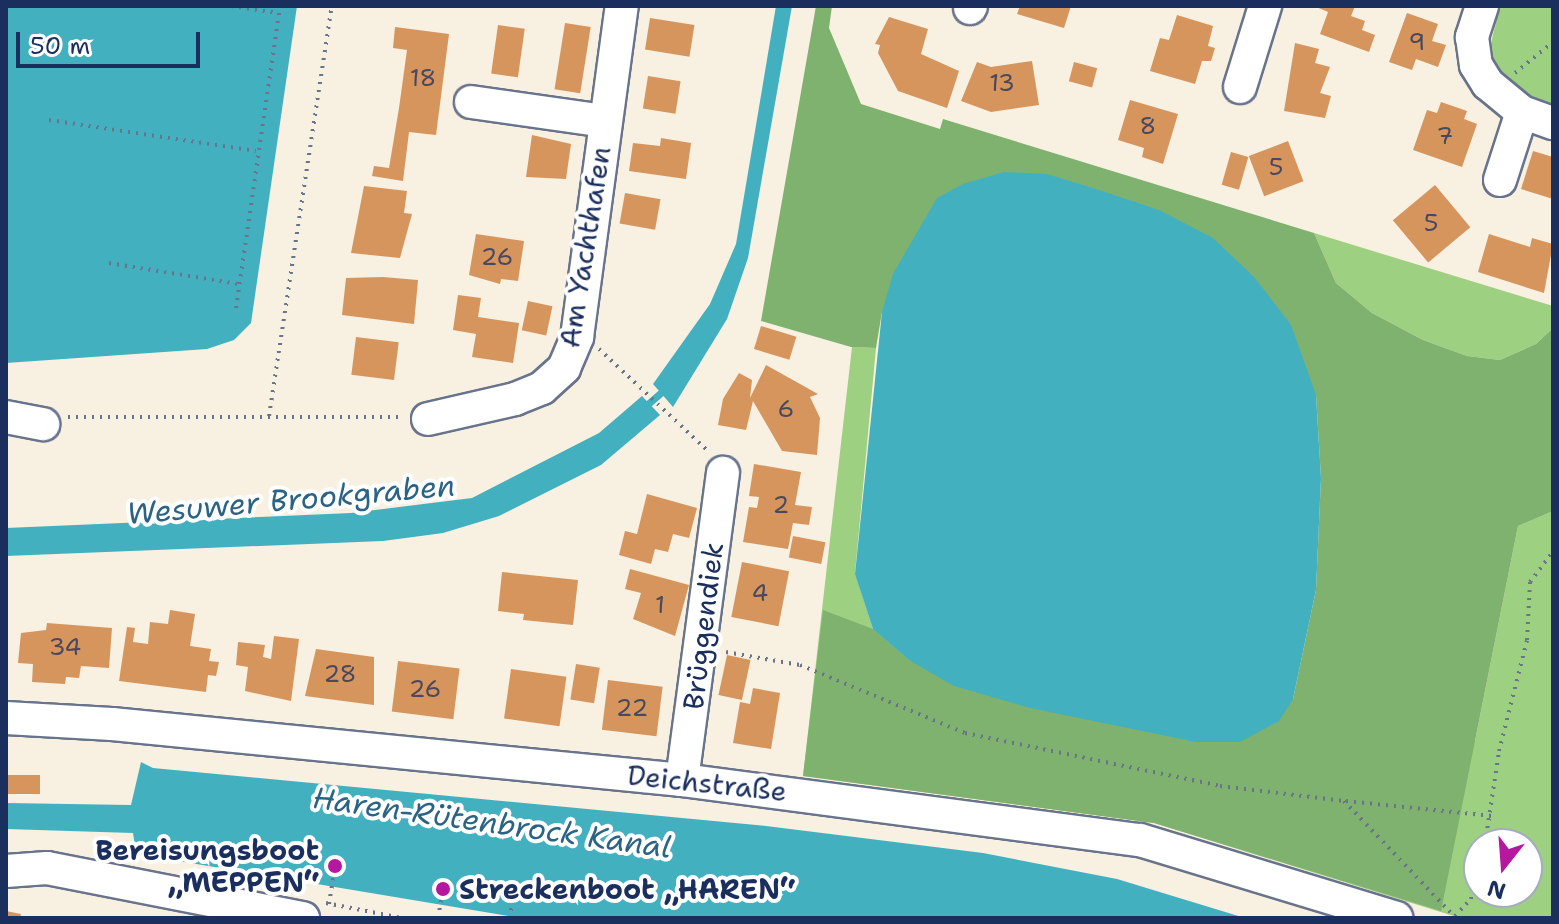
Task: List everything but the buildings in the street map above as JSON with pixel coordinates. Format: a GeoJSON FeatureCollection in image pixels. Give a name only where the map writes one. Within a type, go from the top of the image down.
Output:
{"type":"FeatureCollection","features":[{"type":"Feature","properties":{"kind":"street","name":"Am Yachthafen"},"geometry":{"type":"LineString","coordinates":[[428,419],[515,399],[542,388],[564,368],[577,337],[622,6]]}},
{"type":"Feature","properties":{"kind":"street"},"geometry":{"type":"LineString","coordinates":[[1240,87],[1265,6]]}},
{"type":"Feature","properties":{"kind":"street"},"geometry":{"type":"LineString","coordinates":[[1482,6],[1472,37],[1476,65],[1494,90],[1522,112],[1553,123]]}},
{"type":"Feature","properties":{"kind":"street","name":"Am Yachthafen"},"geometry":{"type":"LineString","coordinates":[[471,102],[605,121]]}},
{"type":"Feature","properties":{"kind":"street"},"geometry":{"type":"LineString","coordinates":[[1500,180],[1522,112]]}},
{"type":"Feature","properties":{"kind":"street"},"geometry":{"type":"LineString","coordinates":[[6,417],[43,424]]}},
{"type":"Feature","properties":{"kind":"street","name":"Brüggendiek"},"geometry":{"type":"LineString","coordinates":[[682,780],[723,473]]}},
{"type":"Feature","properties":{"kind":"street","name":"Deichstraße"},"geometry":{"type":"LineString","coordinates":[[6,718],[112,724],[682,780],[1140,840],[1396,918]]}},
{"type":"Feature","properties":{"kind":"street"},"geometry":{"type":"LineString","coordinates":[[6,871],[47,868],[316,911]]}},
{"type":"Feature","properties":{"kind":"path"},"geometry":{"type":"LineString","coordinates":[[231,6],[278,13]]}},
{"type":"Feature","properties":{"kind":"path"},"geometry":{"type":"LineString","coordinates":[[236,308],[280,6]]}},
{"type":"Feature","properties":{"kind":"path"},"geometry":{"type":"LineString","coordinates":[[269,416],[332,6]]}},
{"type":"Feature","properties":{"kind":"path"},"geometry":{"type":"LineString","coordinates":[[1494,90],[1553,42]]}},
{"type":"Feature","properties":{"kind":"path"},"geometry":{"type":"LineString","coordinates":[[49,120],[257,152]]}},
{"type":"Feature","properties":{"kind":"path"},"geometry":{"type":"LineString","coordinates":[[109,263],[239,284]]}},
{"type":"Feature","properties":{"kind":"path"},"geometry":{"type":"LineString","coordinates":[[625,369],[683,424],[723,473]]}},
{"type":"Feature","properties":{"kind":"path"},"geometry":{"type":"LineString","coordinates":[[77,415],[395,416]]}},
{"type":"Feature","properties":{"kind":"path"},"geometry":{"type":"LineString","coordinates":[[1489,828],[1499,751],[1527,640],[1530,582],[1553,552]]}},
{"type":"Feature","properties":{"kind":"path"},"geometry":{"type":"LineString","coordinates":[[700,647],[800,665],[965,733],[1220,786],[1492,816]]}},
{"type":"Feature","properties":{"kind":"path"},"geometry":{"type":"LineString","coordinates":[[1344,801],[1454,917]]}},
{"type":"Feature","properties":{"kind":"path"},"geometry":{"type":"LineString","coordinates":[[316,911],[335,866]]}},
{"type":"Feature","properties":{"kind":"path"},"geometry":{"type":"LineString","coordinates":[[438,918],[443,889]]}},
{"type":"Feature","properties":{"kind":"path"},"geometry":{"type":"LineString","coordinates":[[509,918],[513,901]]}},
{"type":"Feature","properties":{"kind":"green space"},"geometry":{"type":"Polygon","coordinates":[[[816,6],[832,6],[829,28],[861,104],[940,129],[943,119],[1314,233],[1336,283],[1372,313],[1423,340],[1467,356],[1500,360],[1536,344],[1553,328],[1553,511],[1518,526],[1441,911],[1154,823],[803,776],[823,610],[873,629],[909,660],[1293,699],[1316,590],[1321,478],[1316,395],[882,312],[876,348],[851,347],[761,321],[816,6]]]}},
{"type":"Feature","properties":{"kind":"green space"},"geometry":{"type":"Polygon","coordinates":[[[1500,6],[1553,6],[1553,105],[1511,88],[1497,74],[1490,47],[1500,6]]]}},
{"type":"Feature","properties":{"kind":"green space"},"geometry":{"type":"Polygon","coordinates":[[[1314,233],[1553,306],[1553,328],[1536,344],[1500,360],[1467,356],[1423,340],[1372,313],[1336,283],[1314,233]]]}},
{"type":"Feature","properties":{"kind":"green space"},"geometry":{"type":"Polygon","coordinates":[[[852,347],[876,348],[855,573],[873,629],[1475,741],[1518,526],[1553,511],[1551,918],[1460,918],[1154,823],[803,776],[852,347]]]}},
{"type":"Feature","properties":{"kind":"water"},"geometry":{"type":"Polygon","coordinates":[[[6,6],[297,6],[251,323],[234,340],[207,349],[6,363],[6,6]]]}},
{"type":"Feature","properties":{"kind":"water"},"geometry":{"type":"Polygon","coordinates":[[[776,6],[792,6],[748,258],[727,319],[673,407],[653,384],[710,304],[736,244],[776,6]]]}},
{"type":"Feature","properties":{"kind":"water"},"geometry":{"type":"Polygon","coordinates":[[[1004,172],[1047,174],[1102,191],[1159,210],[1213,238],[1255,278],[1291,325],[1316,395],[1321,478],[1316,590],[1293,699],[1279,721],[1240,742],[1196,742],[1030,708],[954,686],[909,660],[873,629],[855,574],[882,312],[893,274],[937,198],[963,184],[1004,172]]]}},
{"type":"Feature","properties":{"kind":"water"},"geometry":{"type":"Polygon","coordinates":[[[642,396],[660,415],[601,465],[499,516],[443,533],[383,541],[6,556],[6,528],[351,513],[472,498],[599,433],[642,396]]]}},
{"type":"Feature","properties":{"kind":"water","name":"Haren-Rütenbrock Kanal"},"geometry":{"type":"Polygon","coordinates":[[[141,762],[153,768],[766,826],[983,853],[1117,879],[1245,918],[520,918],[143,855],[145,848],[135,846],[133,833],[6,829],[6,803],[131,805],[141,762]]]}},
{"type":"Feature","properties":{"kind":"waterway","name":"Wesuwer Brookgraben"},"geometry":{"type":"LineString","coordinates":[[642,409],[666,388]]}},
{"type":"Feature","properties":{"kind":"place","name":"Bereisungsboot „MEPPEN“"},"geometry":{"type":"Point","coordinates":[335,866]}},
{"type":"Feature","properties":{"kind":"place","name":"Streckenboot „HAREN“"},"geometry":{"type":"Point","coordinates":[443,889]}}]}
